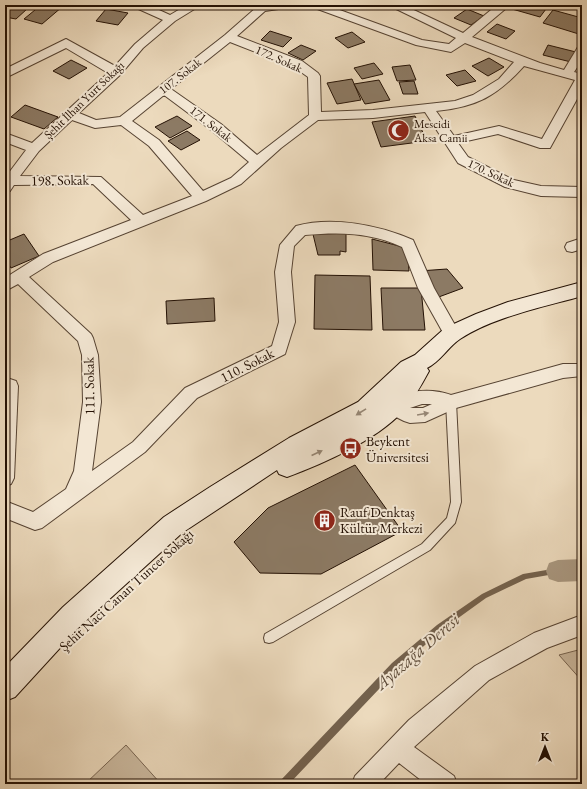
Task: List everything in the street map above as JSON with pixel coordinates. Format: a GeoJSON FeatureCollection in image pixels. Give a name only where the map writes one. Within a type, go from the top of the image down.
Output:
{"type":"FeatureCollection","features":[{"type":"Feature","properties":{"kind":"street"},"geometry":{"type":"LineString","coordinates":[[138,5],[171,19]]}},
{"type":"Feature","properties":{"kind":"street","name":"Şehit İlhan Yurt Sokağı"},"geometry":{"type":"LineString","coordinates":[[8,185],[34,148],[116,72],[139,46],[171,19],[194,5]]}},
{"type":"Feature","properties":{"kind":"street","name":"107. Sokak"},"geometry":{"type":"LineString","coordinates":[[124,120],[229,37],[262,8],[285,5]]}},
{"type":"Feature","properties":{"kind":"street"},"geometry":{"type":"LineString","coordinates":[[316,5],[426,44],[451,48],[504,5]]}},
{"type":"Feature","properties":{"kind":"street"},"geometry":{"type":"LineString","coordinates":[[394,5],[463,37],[522,61],[582,78],[546,145],[499,130],[450,141]]}},
{"type":"Feature","properties":{"kind":"street"},"geometry":{"type":"LineString","coordinates":[[403,36],[423,19]]}},
{"type":"Feature","properties":{"kind":"street"},"geometry":{"type":"LineString","coordinates":[[426,44],[445,29]]}},
{"type":"Feature","properties":{"kind":"street","name":"172. Sokak"},"geometry":{"type":"LineString","coordinates":[[229,37],[298,64],[314,76],[315,116]]}},
{"type":"Feature","properties":{"kind":"street"},"geometry":{"type":"LineString","coordinates":[[5,74],[66,43],[116,72]]}},
{"type":"Feature","properties":{"kind":"street"},"geometry":{"type":"LineString","coordinates":[[566,74],[582,50]]}},
{"type":"Feature","properties":{"kind":"street"},"geometry":{"type":"LineString","coordinates":[[12,280],[48,258],[201,198],[236,181],[257,162],[315,116],[373,114],[456,105],[477,98],[503,82],[522,61]]}},
{"type":"Feature","properties":{"kind":"street","name":"171. Sokak"},"geometry":{"type":"LineString","coordinates":[[163,89],[216,127],[257,162]]}},
{"type":"Feature","properties":{"kind":"street","name":"170. Sokak"},"geometry":{"type":"LineString","coordinates":[[428,108],[463,160],[510,184],[540,190],[582,192]]}},
{"type":"Feature","properties":{"kind":"street"},"geometry":{"type":"LineString","coordinates":[[69,114],[95,124],[124,120],[154,144],[201,198]]}},
{"type":"Feature","properties":{"kind":"street"},"geometry":{"type":"LineString","coordinates":[[5,137],[34,148]]}},
{"type":"Feature","properties":{"kind":"street","name":"198. Sokak"},"geometry":{"type":"LineString","coordinates":[[8,185],[96,180],[142,222]]}},
{"type":"Feature","properties":{"kind":"street","name":"110. Sokak"},"geometry":{"type":"LineString","coordinates":[[5,508],[35,522],[139,447],[191,393],[280,350],[287,322],[283,272],[287,245],[301,230],[341,227],[389,235],[408,244],[426,288],[452,334]]}},
{"type":"Feature","properties":{"kind":"street","name":"111. Sokak"},"geometry":{"type":"LineString","coordinates":[[12,280],[85,338],[90,354],[92,402],[83,471],[71,497]]}},
{"type":"Feature","properties":{"kind":"street","name":"Şehit Naci Canan Tuncer Sokağı"},"geometry":{"type":"LineString","coordinates":[[5,687],[72,616],[172,525],[218,494],[297,446],[350,418],[387,403],[411,386],[423,361],[452,334],[516,307],[582,289]]}},
{"type":"Feature","properties":{"kind":"street"},"geometry":{"type":"LineString","coordinates":[[387,403],[410,416],[425,415],[451,402],[563,371],[582,370]]}},
{"type":"Feature","properties":{"kind":"street"},"geometry":{"type":"LineString","coordinates":[[5,478],[10,386]]}},
{"type":"Feature","properties":{"kind":"street","name":"Şehit Naci Canan Tuncer Sokağı"},"geometry":{"type":"LineString","coordinates":[[5,704],[119,592],[196,526],[285,468],[369,428],[387,403]]}},
{"type":"Feature","properties":{"kind":"street"},"geometry":{"type":"LineString","coordinates":[[363,784],[417,728],[482,673],[541,640],[582,625]]}},
{"type":"Feature","properties":{"kind":"street"},"geometry":{"type":"LineString","coordinates":[[397,748],[429,773],[446,784]]}},
{"type":"Feature","properties":{"kind":"lane"},"geometry":{"type":"LineString","coordinates":[[269,638],[426,546],[451,520],[456,502],[451,402]]}},
{"type":"Feature","properties":{"kind":"shaded area"},"geometry":{"type":"Polygon","coordinates":[[[582,649],[582,681],[559,655],[582,649]]]}},
{"type":"Feature","properties":{"kind":"shaded area"},"geometry":{"type":"Polygon","coordinates":[[[126,745],[161,784],[85,784],[126,745]]]}},
{"type":"Feature","properties":{"kind":"building"},"geometry":{"type":"Polygon","coordinates":[[[5,5],[27,9],[16,19],[5,17],[5,5]]]}},
{"type":"Feature","properties":{"kind":"building"},"geometry":{"type":"Polygon","coordinates":[[[41,5],[62,7],[42,24],[24,19],[41,5]]]}},
{"type":"Feature","properties":{"kind":"building"},"geometry":{"type":"Polygon","coordinates":[[[515,5],[549,5],[540,17],[512,9],[515,5]]]}},
{"type":"Feature","properties":{"kind":"building"},"geometry":{"type":"Polygon","coordinates":[[[106,9],[128,13],[118,25],[96,21],[106,9]]]}},
{"type":"Feature","properties":{"kind":"building"},"geometry":{"type":"Polygon","coordinates":[[[467,9],[484,16],[471,25],[454,18],[467,9]]]}},
{"type":"Feature","properties":{"kind":"building"},"geometry":{"type":"Polygon","coordinates":[[[553,10],[582,18],[582,35],[543,23],[553,10]]]}},
{"type":"Feature","properties":{"kind":"building"},"geometry":{"type":"Polygon","coordinates":[[[497,24],[515,31],[506,39],[487,32],[497,24]]]}},
{"type":"Feature","properties":{"kind":"building"},"geometry":{"type":"Polygon","coordinates":[[[270,31],[292,38],[283,47],[261,40],[270,31]]]}},
{"type":"Feature","properties":{"kind":"building"},"geometry":{"type":"Polygon","coordinates":[[[352,32],[365,42],[348,48],[335,38],[352,32]]]}},
{"type":"Feature","properties":{"kind":"building"},"geometry":{"type":"Polygon","coordinates":[[[301,45],[316,51],[303,60],[288,53],[301,45]]]}},
{"type":"Feature","properties":{"kind":"building"},"geometry":{"type":"Polygon","coordinates":[[[548,45],[576,52],[571,62],[543,55],[548,45]]]}},
{"type":"Feature","properties":{"kind":"building"},"geometry":{"type":"Polygon","coordinates":[[[489,58],[504,67],[488,76],[472,66],[489,58]]]}},
{"type":"Feature","properties":{"kind":"building"},"geometry":{"type":"Polygon","coordinates":[[[71,60],[87,68],[69,79],[53,71],[71,60]]]}},
{"type":"Feature","properties":{"kind":"building"},"geometry":{"type":"Polygon","coordinates":[[[374,63],[383,74],[362,79],[354,68],[374,63]]]}},
{"type":"Feature","properties":{"kind":"building"},"geometry":{"type":"Polygon","coordinates":[[[410,65],[416,80],[397,81],[392,67],[410,65]]]}},
{"type":"Feature","properties":{"kind":"building"},"geometry":{"type":"Polygon","coordinates":[[[465,70],[476,81],[457,86],[446,75],[465,70]]]}},
{"type":"Feature","properties":{"kind":"building"},"geometry":{"type":"Polygon","coordinates":[[[352,79],[361,100],[337,104],[327,83],[352,79]]]}},
{"type":"Feature","properties":{"kind":"building"},"geometry":{"type":"Polygon","coordinates":[[[379,80],[390,100],[365,104],[354,84],[379,80]]]}},
{"type":"Feature","properties":{"kind":"building"},"geometry":{"type":"Polygon","coordinates":[[[414,81],[418,94],[403,94],[399,82],[414,81]]]}},
{"type":"Feature","properties":{"kind":"building"},"geometry":{"type":"Polygon","coordinates":[[[25,105],[58,117],[44,129],[11,117],[25,105]]]}},
{"type":"Feature","properties":{"kind":"building"},"geometry":{"type":"Polygon","coordinates":[[[177,116],[192,126],[170,138],[155,127],[177,116]]]}},
{"type":"Feature","properties":{"kind":"building","name":"Mescidi Aksa Camii"},"geometry":{"type":"Polygon","coordinates":[[[415,116],[427,141],[381,147],[372,122],[415,116]]]}},
{"type":"Feature","properties":{"kind":"building"},"geometry":{"type":"Polygon","coordinates":[[[187,131],[200,140],[181,150],[168,141],[187,131]]]}},
{"type":"Feature","properties":{"kind":"building"},"geometry":{"type":"Polygon","coordinates":[[[312,230],[346,231],[346,252],[340,251],[340,255],[318,255],[312,230]]]}},
{"type":"Feature","properties":{"kind":"building"},"geometry":{"type":"Polygon","coordinates":[[[24,234],[39,256],[11,268],[5,258],[5,242],[24,234]]]}},
{"type":"Feature","properties":{"kind":"building"},"geometry":{"type":"Polygon","coordinates":[[[372,239],[407,248],[409,271],[373,270],[372,239]]]}},
{"type":"Feature","properties":{"kind":"building"},"geometry":{"type":"Polygon","coordinates":[[[447,269],[463,288],[436,298],[419,271],[447,269]]]}},
{"type":"Feature","properties":{"kind":"building"},"geometry":{"type":"Polygon","coordinates":[[[315,275],[370,276],[372,330],[314,329],[315,275]]]}},
{"type":"Feature","properties":{"kind":"building"},"geometry":{"type":"Polygon","coordinates":[[[381,288],[421,288],[425,330],[383,330],[381,288]]]}},
{"type":"Feature","properties":{"kind":"building"},"geometry":{"type":"Polygon","coordinates":[[[214,298],[215,321],[167,324],[166,301],[214,298]]]}},
{"type":"Feature","properties":{"kind":"building","name":"Rauf Denktaş Kültür Merkezi"},"geometry":{"type":"Polygon","coordinates":[[[355,465],[402,531],[321,574],[260,573],[234,542],[268,508],[355,465]]]}},
{"type":"Feature","properties":{"kind":"waterway","name":"Ayazağa Deresi"},"geometry":{"type":"LineString","coordinates":[[558,571],[582,570]]}},
{"type":"Feature","properties":{"kind":"waterway","name":"Ayazağa Deresi"},"geometry":{"type":"LineString","coordinates":[[283,784],[395,666],[440,627],[484,596],[525,576],[558,571]]}},
{"type":"Feature","properties":{"kind":"place","name":"Mescidi Aksa Camii"},"geometry":{"type":"Point","coordinates":[399,131]}},
{"type":"Feature","properties":{"kind":"place","name":"Beykent Üniversitesi"},"geometry":{"type":"Point","coordinates":[350,449]}},
{"type":"Feature","properties":{"kind":"place","name":"Rauf Denktaş Kültür Merkezi"},"geometry":{"type":"Point","coordinates":[325,520]}}]}
